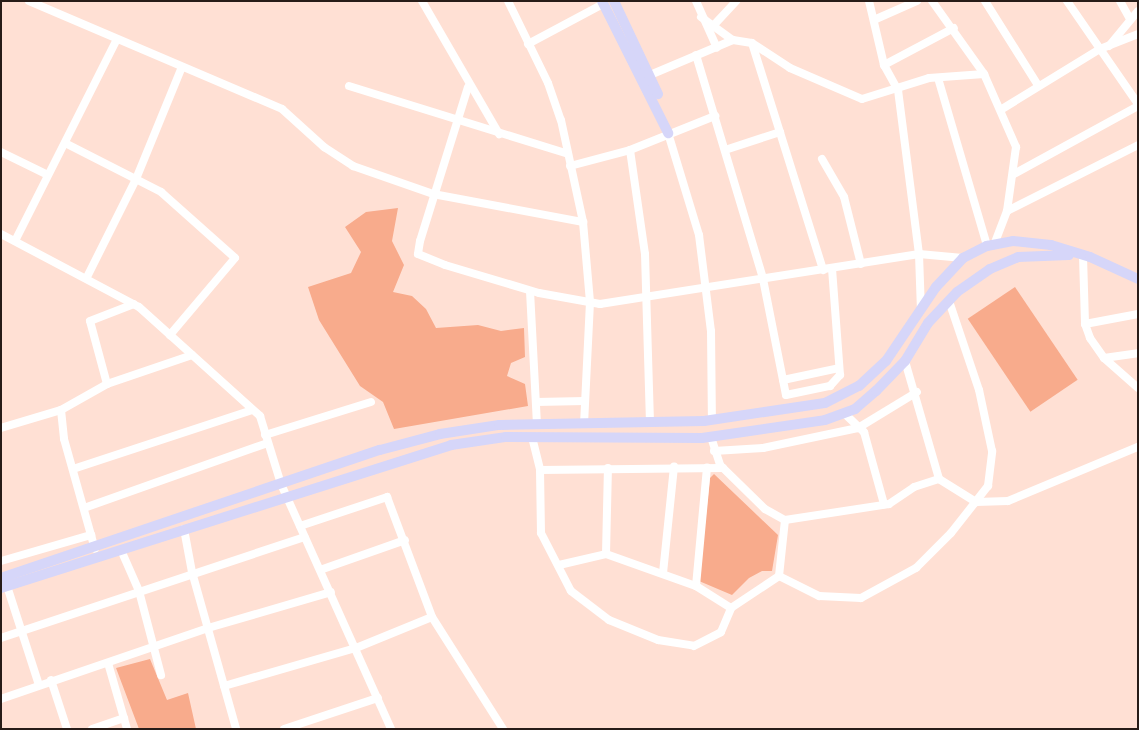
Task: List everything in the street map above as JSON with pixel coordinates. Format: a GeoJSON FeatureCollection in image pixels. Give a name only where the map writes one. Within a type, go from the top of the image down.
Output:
{"type":"FeatureCollection","features":[{"type":"Feature","properties":{"kind":"main road"},"geometry":{"type":"LineString","coordinates":[[602,2],[668,132]]}},
{"type":"Feature","properties":{"kind":"main road"},"geometry":{"type":"LineString","coordinates":[[617,2],[670,122],[668,132]]}},
{"type":"Feature","properties":{"kind":"main road"},"geometry":{"type":"LineString","coordinates":[[3,584],[96,548],[280,484],[380,450],[440,434],[499,425],[650,423],[712,420],[825,403],[859,386],[886,361],[921,310],[964,258],[990,245],[1012,241],[1051,245],[1087,256],[1138,279]]}},
{"type":"Feature","properties":{"kind":"main road"},"geometry":{"type":"LineString","coordinates":[[3,584],[121,550],[451,445],[532,437],[711,437],[825,420],[844,414],[876,391],[905,361],[928,323],[949,301],[990,269],[1018,257],[1087,256]]}},
{"type":"Feature","properties":{"kind":"street"},"geometry":{"type":"LineString","coordinates":[[29,1],[282,109],[324,147],[353,166],[433,194],[583,222]]}},
{"type":"Feature","properties":{"kind":"street"},"geometry":{"type":"LineString","coordinates":[[422,1],[468,87],[499,134]]}},
{"type":"Feature","properties":{"kind":"street"},"geometry":{"type":"LineString","coordinates":[[508,1],[548,83],[568,154],[583,222],[590,302],[584,424]]}},
{"type":"Feature","properties":{"kind":"street"},"geometry":{"type":"LineString","coordinates":[[696,1],[701,17],[717,48]]}},
{"type":"Feature","properties":{"kind":"street"},"geometry":{"type":"LineString","coordinates":[[713,26],[736,1]]}},
{"type":"Feature","properties":{"kind":"street"},"geometry":{"type":"LineString","coordinates":[[869,1],[876,19],[884,65],[898,90],[919,254],[921,310]]}},
{"type":"Feature","properties":{"kind":"street"},"geometry":{"type":"LineString","coordinates":[[876,19],[917,1]]}},
{"type":"Feature","properties":{"kind":"street"},"geometry":{"type":"LineString","coordinates":[[932,1],[954,28],[984,74],[1002,109],[1016,147],[1014,174],[1007,211],[990,245]]}},
{"type":"Feature","properties":{"kind":"street"},"geometry":{"type":"LineString","coordinates":[[984,1],[1038,85]]}},
{"type":"Feature","properties":{"kind":"street"},"geometry":{"type":"LineString","coordinates":[[1014,174],[1138,105],[1104,49],[1067,1]]}},
{"type":"Feature","properties":{"kind":"street"},"geometry":{"type":"LineString","coordinates":[[1120,1],[1130,19]]}},
{"type":"Feature","properties":{"kind":"street"},"geometry":{"type":"LineString","coordinates":[[528,44],[602,2]]}},
{"type":"Feature","properties":{"kind":"street"},"geometry":{"type":"LineString","coordinates":[[1104,49],[1138,11]]}},
{"type":"Feature","properties":{"kind":"street"},"geometry":{"type":"LineString","coordinates":[[701,17],[733,40],[752,43],[790,68],[845,95],[862,99],[938,78],[984,74]]}},
{"type":"Feature","properties":{"kind":"street"},"geometry":{"type":"LineString","coordinates":[[884,65],[954,28]]}},
{"type":"Feature","properties":{"kind":"street"},"geometry":{"type":"LineString","coordinates":[[1002,109],[1038,85],[1104,49],[1138,34]]}},
{"type":"Feature","properties":{"kind":"street"},"geometry":{"type":"LineString","coordinates":[[16,241],[117,39]]}},
{"type":"Feature","properties":{"kind":"street"},"geometry":{"type":"LineString","coordinates":[[650,75],[733,40]]}},
{"type":"Feature","properties":{"kind":"street"},"geometry":{"type":"LineString","coordinates":[[752,43],[823,270]]}},
{"type":"Feature","properties":{"kind":"street"},"geometry":{"type":"LineString","coordinates":[[696,55],[763,280],[786,395],[830,386],[840,375],[832,268]]}},
{"type":"Feature","properties":{"kind":"street"},"geometry":{"type":"LineString","coordinates":[[88,277],[136,179],[182,67]]}},
{"type":"Feature","properties":{"kind":"street"},"geometry":{"type":"LineString","coordinates":[[938,78],[990,245]]}},
{"type":"Feature","properties":{"kind":"street"},"geometry":{"type":"LineString","coordinates":[[349,86],[568,154]]}},
{"type":"Feature","properties":{"kind":"street"},"geometry":{"type":"LineString","coordinates":[[468,87],[433,194],[418,254],[530,291],[590,302],[706,289],[919,254],[964,258]]}},
{"type":"Feature","properties":{"kind":"street"},"geometry":{"type":"LineString","coordinates":[[570,166],[630,150],[668,132],[715,116]]}},
{"type":"Feature","properties":{"kind":"street"},"geometry":{"type":"LineString","coordinates":[[668,132],[699,235],[706,289],[712,420]]}},
{"type":"Feature","properties":{"kind":"street"},"geometry":{"type":"LineString","coordinates":[[725,150],[780,132]]}},
{"type":"Feature","properties":{"kind":"street"},"geometry":{"type":"LineString","coordinates":[[65,143],[161,192],[235,258],[170,335]]}},
{"type":"Feature","properties":{"kind":"street"},"geometry":{"type":"LineString","coordinates":[[1007,211],[1138,145]]}},
{"type":"Feature","properties":{"kind":"street"},"geometry":{"type":"LineString","coordinates":[[630,150],[641,209],[647,297],[650,423]]}},
{"type":"Feature","properties":{"kind":"street"},"geometry":{"type":"LineString","coordinates":[[1,152],[48,175]]}},
{"type":"Feature","properties":{"kind":"street"},"geometry":{"type":"LineString","coordinates":[[822,159],[844,197],[861,264]]}},
{"type":"Feature","properties":{"kind":"street"},"geometry":{"type":"LineString","coordinates":[[1,234],[88,277],[134,304],[260,416],[280,484],[331,592],[391,729]]}},
{"type":"Feature","properties":{"kind":"street"},"geometry":{"type":"LineString","coordinates":[[1087,256],[1085,324],[1104,358],[1138,388]]}},
{"type":"Feature","properties":{"kind":"street"},"geometry":{"type":"LineString","coordinates":[[530,291],[537,425]]}},
{"type":"Feature","properties":{"kind":"street"},"geometry":{"type":"LineString","coordinates":[[779,576],[819,596],[861,598],[916,568],[976,502],[988,486],[992,451],[979,390],[949,301]]}},
{"type":"Feature","properties":{"kind":"street"},"geometry":{"type":"LineString","coordinates":[[107,384],[90,321],[134,304]]}},
{"type":"Feature","properties":{"kind":"street"},"geometry":{"type":"LineString","coordinates":[[1085,324],[1138,314]]}},
{"type":"Feature","properties":{"kind":"street"},"geometry":{"type":"LineString","coordinates":[[1104,358],[1138,353]]}},
{"type":"Feature","properties":{"kind":"street"},"geometry":{"type":"LineString","coordinates":[[1,428],[61,410],[107,384],[192,355]]}},
{"type":"Feature","properties":{"kind":"street"},"geometry":{"type":"LineString","coordinates":[[905,361],[916,392],[939,479],[976,502],[1008,501],[1138,448]]}},
{"type":"Feature","properties":{"kind":"street"},"geometry":{"type":"LineString","coordinates":[[782,380],[839,368]]}},
{"type":"Feature","properties":{"kind":"street"},"geometry":{"type":"LineString","coordinates":[[714,451],[763,448],[858,428],[916,392]]}},
{"type":"Feature","properties":{"kind":"street"},"geometry":{"type":"LineString","coordinates":[[536,402],[585,401]]}},
{"type":"Feature","properties":{"kind":"street"},"geometry":{"type":"LineString","coordinates":[[84,508],[267,439],[372,402]]}},
{"type":"Feature","properties":{"kind":"street"},"geometry":{"type":"LineString","coordinates":[[61,410],[73,469],[96,548]]}},
{"type":"Feature","properties":{"kind":"street"},"geometry":{"type":"LineString","coordinates":[[73,469],[252,410]]}},
{"type":"Feature","properties":{"kind":"street"},"geometry":{"type":"LineString","coordinates":[[844,414],[864,432],[884,504]]}},
{"type":"Feature","properties":{"kind":"street"},"geometry":{"type":"LineString","coordinates":[[532,437],[540,470],[541,533],[571,591],[595,612],[658,640],[703,644],[721,632],[731,608],[779,576]]}},
{"type":"Feature","properties":{"kind":"street"},"geometry":{"type":"LineString","coordinates":[[711,437],[714,451],[722,468],[765,509],[785,520],[895,502],[914,487],[939,479]]}},
{"type":"Feature","properties":{"kind":"street"},"geometry":{"type":"LineString","coordinates":[[1129,451],[1138,453]]}},
{"type":"Feature","properties":{"kind":"street"},"geometry":{"type":"LineString","coordinates":[[540,470],[674,467],[722,468]]}},
{"type":"Feature","properties":{"kind":"street"},"geometry":{"type":"LineString","coordinates":[[663,573],[674,467]]}},
{"type":"Feature","properties":{"kind":"street"},"geometry":{"type":"LineString","coordinates":[[606,554],[608,468]]}},
{"type":"Feature","properties":{"kind":"street"},"geometry":{"type":"LineString","coordinates":[[696,586],[707,468]]}},
{"type":"Feature","properties":{"kind":"street"},"geometry":{"type":"LineString","coordinates":[[300,526],[387,497],[405,540],[432,617],[503,729]]}},
{"type":"Feature","properties":{"kind":"street"},"geometry":{"type":"LineString","coordinates":[[779,576],[785,520]]}},
{"type":"Feature","properties":{"kind":"street"},"geometry":{"type":"LineString","coordinates":[[184,529],[192,572],[236,729]]}},
{"type":"Feature","properties":{"kind":"street"},"geometry":{"type":"LineString","coordinates":[[1,561],[91,535]]}},
{"type":"Feature","properties":{"kind":"street"},"geometry":{"type":"LineString","coordinates":[[1,638],[192,572],[305,537]]}},
{"type":"Feature","properties":{"kind":"street"},"geometry":{"type":"LineString","coordinates":[[320,570],[405,540]]}},
{"type":"Feature","properties":{"kind":"street"},"geometry":{"type":"LineString","coordinates":[[121,550],[139,591],[161,675]]}},
{"type":"Feature","properties":{"kind":"street"},"geometry":{"type":"LineString","coordinates":[[559,565],[606,554],[696,586],[731,608]]}},
{"type":"Feature","properties":{"kind":"street"},"geometry":{"type":"LineString","coordinates":[[3,584],[23,631],[38,685]]}},
{"type":"Feature","properties":{"kind":"street"},"geometry":{"type":"LineString","coordinates":[[1,699],[51,680],[154,648],[208,628],[331,592]]}},
{"type":"Feature","properties":{"kind":"street"},"geometry":{"type":"LineString","coordinates":[[224,686],[356,648],[432,617]]}},
{"type":"Feature","properties":{"kind":"street"},"geometry":{"type":"LineString","coordinates":[[108,663],[127,729]]}},
{"type":"Feature","properties":{"kind":"street"},"geometry":{"type":"LineString","coordinates":[[51,680],[67,729]]}},
{"type":"Feature","properties":{"kind":"street"},"geometry":{"type":"LineString","coordinates":[[284,729],[378,698]]}},
{"type":"Feature","properties":{"kind":"street"},"geometry":{"type":"LineString","coordinates":[[92,729],[124,718]]}},
{"type":"Feature","properties":{"kind":"shaded area"},"geometry":{"type":"Polygon","coordinates":[[[398,208],[392,241],[404,265],[393,292],[412,296],[426,309],[436,328],[478,325],[501,331],[524,328],[525,357],[511,363],[507,376],[525,384],[528,406],[394,429],[383,402],[360,386],[319,320],[308,287],[351,273],[361,252],[345,227],[366,212],[398,208]]]}},
{"type":"Feature","properties":{"kind":"shaded area"},"geometry":{"type":"Polygon","coordinates":[[[1015,287],[1078,380],[1030,412],[968,319],[1015,287]]]}},
{"type":"Feature","properties":{"kind":"shaded area"},"geometry":{"type":"Polygon","coordinates":[[[714,474],[778,535],[772,571],[762,571],[749,578],[732,595],[699,581],[710,478],[714,474]]]}},
{"type":"Feature","properties":{"kind":"shaded area"},"geometry":{"type":"Polygon","coordinates":[[[150,659],[167,700],[188,693],[196,729],[139,729],[116,668],[150,659]]]}}]}
